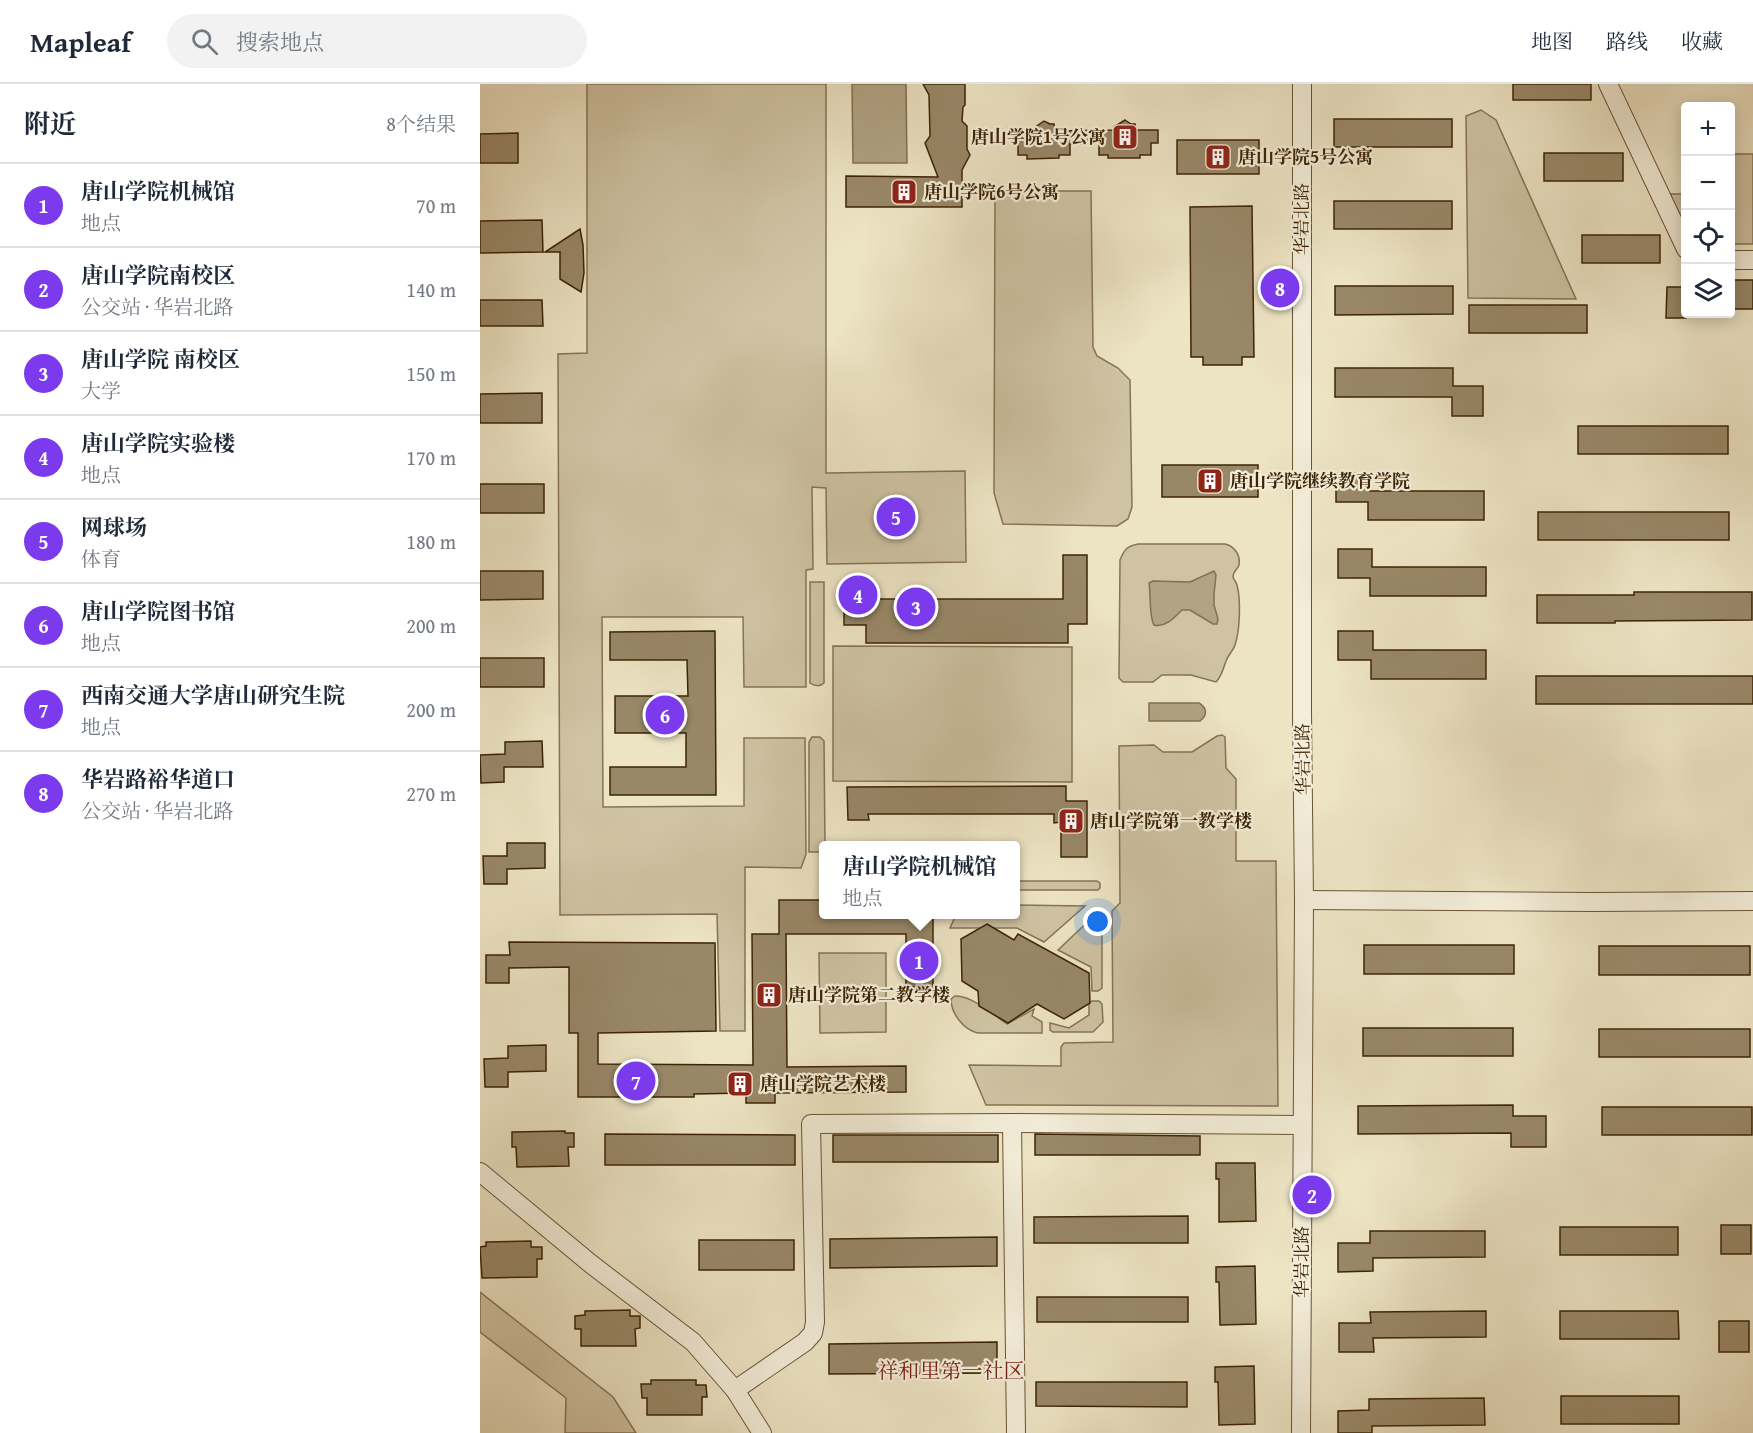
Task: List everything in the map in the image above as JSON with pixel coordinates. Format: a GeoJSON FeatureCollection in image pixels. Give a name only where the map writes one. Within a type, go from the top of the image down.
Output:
{"type":"FeatureCollection","features":[{"type":"Feature","properties":{"kind":"street","name":"华岩北路"},"geometry":{"type":"LineString","coordinates":[[1302,84],[1304,900],[1302,1433]]}},
{"type":"Feature","properties":{"kind":"street"},"geometry":{"type":"LineString","coordinates":[[1608,84],[1681,238]]}},
{"type":"Feature","properties":{"kind":"street"},"geometry":{"type":"LineString","coordinates":[[1735,260],[1753,260]]}},
{"type":"Feature","properties":{"kind":"street"},"geometry":{"type":"LineString","coordinates":[[1304,900],[1753,901]]}},
{"type":"Feature","properties":{"kind":"street"},"geometry":{"type":"LineString","coordinates":[[1012,1123],[1016,1433]]}},
{"type":"Feature","properties":{"kind":"street"},"geometry":{"type":"LineString","coordinates":[[735,1390],[805,1342],[813,1333],[815,1322],[811,1124],[1302,1125]]}},
{"type":"Feature","properties":{"kind":"street"},"geometry":{"type":"LineString","coordinates":[[480,1172],[591,1264],[693,1342],[735,1390],[762,1433]]}},
{"type":"Feature","properties":{"kind":"shaded area"},"geometry":{"type":"Polygon","coordinates":[[[587,84],[826,84],[826,473],[965,471],[966,562],[827,564],[826,488],[812,487],[813,569],[806,570],[806,687],[744,687],[743,617],[602,617],[603,807],[744,806],[744,738],[805,738],[806,854],[801,868],[745,867],[745,1031],[720,1031],[717,914],[560,915],[558,354],[587,353],[587,84]]]}},
{"type":"Feature","properties":{"kind":"shaded area"},"geometry":{"type":"Polygon","coordinates":[[[852,84],[906,84],[907,163],[853,163],[852,84]]]}},
{"type":"Feature","properties":{"kind":"shaded area"},"geometry":{"type":"Polygon","coordinates":[[[1481,110],[1496,120],[1576,299],[1468,298],[1466,116],[1481,110]]]}},
{"type":"Feature","properties":{"kind":"shaded area"},"geometry":{"type":"Polygon","coordinates":[[[1735,154],[1753,154],[1753,244],[1735,244],[1735,154]]]}},
{"type":"Feature","properties":{"kind":"shaded area"},"geometry":{"type":"Polygon","coordinates":[[[995,191],[1091,191],[1093,347],[1097,356],[1118,368],[1130,380],[1132,507],[1128,519],[1117,526],[1003,524],[994,493],[995,191]]]}},
{"type":"Feature","properties":{"kind":"shaded area"},"geometry":{"type":"Polygon","coordinates":[[[1670,194],[1681,194],[1681,220],[1670,194]]]}},
{"type":"Feature","properties":{"kind":"shaded area"},"geometry":{"type":"Polygon","coordinates":[[[1138,544],[1225,544],[1238,554],[1239,565],[1233,577],[1239,599],[1237,639],[1216,682],[1191,675],[1162,675],[1153,682],[1123,682],[1119,678],[1120,560],[1126,549],[1138,544]]]}},
{"type":"Feature","properties":{"kind":"shaded area"},"geometry":{"type":"Polygon","coordinates":[[[1214,571],[1216,575],[1214,605],[1217,624],[1213,624],[1190,610],[1182,610],[1166,624],[1154,625],[1149,583],[1153,581],[1190,582],[1214,571]]]}},
{"type":"Feature","properties":{"kind":"shaded area"},"geometry":{"type":"Polygon","coordinates":[[[810,582],[824,582],[824,683],[819,686],[810,683],[810,582]]]}},
{"type":"Feature","properties":{"kind":"shaded area"},"geometry":{"type":"Polygon","coordinates":[[[833,646],[1072,647],[1072,782],[833,781],[833,646]]]}},
{"type":"Feature","properties":{"kind":"shaded area"},"geometry":{"type":"Polygon","coordinates":[[[1149,703],[1199,703],[1205,709],[1205,714],[1200,721],[1149,721],[1149,703]]]}},
{"type":"Feature","properties":{"kind":"shaded area"},"geometry":{"type":"Polygon","coordinates":[[[1222,735],[1225,737],[1226,768],[1236,779],[1236,861],[1276,861],[1278,1106],[986,1105],[969,1065],[1061,1066],[1061,1047],[1064,1043],[1113,1042],[1112,911],[1120,903],[1119,746],[1154,745],[1163,752],[1192,752],[1222,735]]]}},
{"type":"Feature","properties":{"kind":"shaded area"},"geometry":{"type":"Polygon","coordinates":[[[812,737],[820,737],[824,741],[825,841],[819,841],[819,852],[809,852],[809,742],[812,737]]]}},
{"type":"Feature","properties":{"kind":"shaded area"},"geometry":{"type":"Polygon","coordinates":[[[1020,881],[1097,881],[1100,883],[1098,890],[1020,890],[1020,881]]]}},
{"type":"Feature","properties":{"kind":"shaded area"},"geometry":{"type":"Polygon","coordinates":[[[1020,905],[1085,906],[1044,942],[1017,928],[950,928],[954,919],[1020,919],[1020,905]]]}},
{"type":"Feature","properties":{"kind":"shaded area"},"geometry":{"type":"Polygon","coordinates":[[[1099,913],[1102,916],[1102,988],[1092,991],[1091,967],[1058,950],[1099,913]]]}},
{"type":"Feature","properties":{"kind":"shaded area"},"geometry":{"type":"Polygon","coordinates":[[[819,953],[886,953],[886,1032],[820,1033],[819,953]]]}},
{"type":"Feature","properties":{"kind":"shaded area"},"geometry":{"type":"Polygon","coordinates":[[[955,996],[975,1002],[1007,1024],[1034,1009],[1032,1016],[1042,1022],[1042,1033],[978,1033],[968,1029],[953,1010],[951,999],[955,996]]]}},
{"type":"Feature","properties":{"kind":"shaded area"},"geometry":{"type":"Polygon","coordinates":[[[1099,1001],[1102,1004],[1103,1022],[1093,1032],[1053,1032],[1050,1030],[1050,1023],[1069,1028],[1089,1015],[1089,1003],[1099,1001]]]}},
{"type":"Feature","properties":{"kind":"shaded area"},"geometry":{"type":"Polygon","coordinates":[[[480,1292],[613,1397],[636,1433],[565,1433],[566,1398],[480,1332],[480,1292]]]}},
{"type":"Feature","properties":{"kind":"building"},"geometry":{"type":"Polygon","coordinates":[[[923,84],[965,84],[962,121],[967,126],[967,149],[970,155],[962,170],[962,207],[846,207],[846,176],[938,177],[925,143],[930,136],[929,95],[923,84]]]}},
{"type":"Feature","properties":{"kind":"building"},"geometry":{"type":"Polygon","coordinates":[[[1513,84],[1591,84],[1591,100],[1513,100],[1513,84]]]}},
{"type":"Feature","properties":{"kind":"building"},"geometry":{"type":"Polygon","coordinates":[[[1334,119],[1452,119],[1452,147],[1334,147],[1334,119]]]}},
{"type":"Feature","properties":{"kind":"building"},"geometry":{"type":"Polygon","coordinates":[[[1125,120],[1135,124],[1136,130],[1158,130],[1158,143],[1151,143],[1151,155],[1140,155],[1140,158],[1108,158],[1108,155],[1099,155],[1099,143],[1070,144],[1070,155],[1059,155],[1059,158],[1027,159],[1027,155],[1018,155],[1018,131],[1034,131],[1034,128],[1044,121],[1054,124],[1055,131],[1114,130],[1114,127],[1125,120]]]}},
{"type":"Feature","properties":{"kind":"building"},"geometry":{"type":"Polygon","coordinates":[[[518,133],[518,163],[480,163],[480,134],[518,133]]]}},
{"type":"Feature","properties":{"kind":"building","name":"唐山学院5号公寓"},"geometry":{"type":"Polygon","coordinates":[[[1177,140],[1259,140],[1259,174],[1177,174],[1177,140]]]}},
{"type":"Feature","properties":{"kind":"building"},"geometry":{"type":"Polygon","coordinates":[[[1544,153],[1623,153],[1623,181],[1544,181],[1544,153]]]}},
{"type":"Feature","properties":{"kind":"building"},"geometry":{"type":"Polygon","coordinates":[[[1334,201],[1452,201],[1452,229],[1334,229],[1334,201]]]}},
{"type":"Feature","properties":{"kind":"building"},"geometry":{"type":"Polygon","coordinates":[[[1252,206],[1254,357],[1242,357],[1242,365],[1203,365],[1203,357],[1191,357],[1190,207],[1252,206]]]}},
{"type":"Feature","properties":{"kind":"building"},"geometry":{"type":"Polygon","coordinates":[[[542,220],[543,252],[480,253],[480,221],[542,220]]]}},
{"type":"Feature","properties":{"kind":"building"},"geometry":{"type":"Polygon","coordinates":[[[580,229],[584,273],[581,292],[560,279],[560,252],[545,252],[580,229]]]}},
{"type":"Feature","properties":{"kind":"building"},"geometry":{"type":"Polygon","coordinates":[[[1582,235],[1660,235],[1660,263],[1582,263],[1582,235]]]}},
{"type":"Feature","properties":{"kind":"building"},"geometry":{"type":"Polygon","coordinates":[[[1735,280],[1753,280],[1753,309],[1735,309],[1735,280]]]}},
{"type":"Feature","properties":{"kind":"building"},"geometry":{"type":"Polygon","coordinates":[[[1335,286],[1453,286],[1453,314],[1335,315],[1335,286]]]}},
{"type":"Feature","properties":{"kind":"building"},"geometry":{"type":"Polygon","coordinates":[[[1667,287],[1681,287],[1681,318],[1666,318],[1667,287]]]}},
{"type":"Feature","properties":{"kind":"building"},"geometry":{"type":"Polygon","coordinates":[[[480,300],[542,300],[543,326],[480,326],[480,300]]]}},
{"type":"Feature","properties":{"kind":"building"},"geometry":{"type":"Polygon","coordinates":[[[1469,305],[1587,305],[1587,333],[1469,333],[1469,305]]]}},
{"type":"Feature","properties":{"kind":"building"},"geometry":{"type":"Polygon","coordinates":[[[1335,368],[1453,368],[1453,386],[1483,386],[1483,416],[1452,416],[1452,397],[1335,397],[1335,368]]]}},
{"type":"Feature","properties":{"kind":"building"},"geometry":{"type":"Polygon","coordinates":[[[542,393],[542,423],[480,423],[480,394],[542,393]]]}},
{"type":"Feature","properties":{"kind":"building"},"geometry":{"type":"Polygon","coordinates":[[[1578,426],[1728,426],[1728,454],[1578,454],[1578,426]]]}},
{"type":"Feature","properties":{"kind":"building","name":"唐山学院继续教育学院"},"geometry":{"type":"Polygon","coordinates":[[[1162,465],[1258,465],[1258,497],[1162,497],[1162,465]]]}},
{"type":"Feature","properties":{"kind":"building"},"geometry":{"type":"Polygon","coordinates":[[[1336,473],[1370,473],[1370,491],[1484,491],[1484,520],[1368,520],[1368,502],[1336,502],[1336,473]]]}},
{"type":"Feature","properties":{"kind":"building"},"geometry":{"type":"Polygon","coordinates":[[[480,484],[544,484],[544,513],[480,513],[480,484]]]}},
{"type":"Feature","properties":{"kind":"building"},"geometry":{"type":"Polygon","coordinates":[[[1538,512],[1729,512],[1729,540],[1538,540],[1538,512]]]}},
{"type":"Feature","properties":{"kind":"building"},"geometry":{"type":"Polygon","coordinates":[[[1338,549],[1372,549],[1372,567],[1486,567],[1486,596],[1370,596],[1370,578],[1338,578],[1338,549]]]}},
{"type":"Feature","properties":{"kind":"building"},"geometry":{"type":"Polygon","coordinates":[[[1063,555],[1087,555],[1087,624],[1068,624],[1068,643],[866,643],[866,625],[844,625],[844,592],[871,592],[871,599],[1063,599],[1063,555]]]}},
{"type":"Feature","properties":{"kind":"building"},"geometry":{"type":"Polygon","coordinates":[[[480,571],[543,571],[543,599],[480,600],[480,571]]]}},
{"type":"Feature","properties":{"kind":"building"},"geometry":{"type":"Polygon","coordinates":[[[1634,592],[1752,592],[1752,620],[1537,623],[1537,595],[1634,595],[1634,592]]]}},
{"type":"Feature","properties":{"kind":"building"},"geometry":{"type":"Polygon","coordinates":[[[715,631],[716,795],[610,795],[610,767],[686,767],[686,733],[615,733],[615,696],[688,696],[687,660],[610,660],[610,632],[715,631]]]}},
{"type":"Feature","properties":{"kind":"building"},"geometry":{"type":"Polygon","coordinates":[[[1338,631],[1373,631],[1373,650],[1486,650],[1486,679],[1371,679],[1371,660],[1338,660],[1338,631]]]}},
{"type":"Feature","properties":{"kind":"building"},"geometry":{"type":"Polygon","coordinates":[[[480,658],[544,658],[544,687],[480,687],[480,658]]]}},
{"type":"Feature","properties":{"kind":"building"},"geometry":{"type":"Polygon","coordinates":[[[1536,676],[1753,676],[1753,704],[1536,704],[1536,676]]]}},
{"type":"Feature","properties":{"kind":"building"},"geometry":{"type":"Polygon","coordinates":[[[542,741],[543,767],[504,767],[504,782],[481,783],[480,755],[505,754],[505,742],[542,741]]]}},
{"type":"Feature","properties":{"kind":"building","name":"唐山学院第一教学楼"},"geometry":{"type":"Polygon","coordinates":[[[1066,786],[1066,801],[1087,801],[1087,857],[1061,857],[1061,822],[1054,823],[1054,814],[868,814],[869,820],[848,820],[847,787],[1066,786]]]}},
{"type":"Feature","properties":{"kind":"building"},"geometry":{"type":"Polygon","coordinates":[[[507,843],[545,843],[545,868],[507,869],[507,884],[484,884],[483,856],[507,856],[507,843]]]}},
{"type":"Feature","properties":{"kind":"building"},"geometry":{"type":"Polygon","coordinates":[[[779,900],[819,900],[819,919],[933,919],[933,987],[906,987],[906,934],[786,934],[787,1067],[906,1066],[906,1092],[775,1093],[775,1103],[746,1103],[746,1093],[694,1094],[694,1097],[578,1097],[578,1033],[569,1033],[569,967],[509,968],[509,983],[486,983],[486,955],[510,955],[509,942],[715,943],[716,1031],[598,1033],[598,1064],[753,1065],[752,934],[779,934],[779,900]]]}},
{"type":"Feature","properties":{"kind":"building"},"geometry":{"type":"Polygon","coordinates":[[[987,924],[1014,940],[1018,934],[1089,973],[1090,1003],[1064,1019],[1037,1004],[1008,1023],[979,1006],[978,991],[962,981],[961,939],[987,924]]]}},
{"type":"Feature","properties":{"kind":"building"},"geometry":{"type":"Polygon","coordinates":[[[1364,945],[1514,945],[1514,974],[1364,974],[1364,945]]]}},
{"type":"Feature","properties":{"kind":"building"},"geometry":{"type":"Polygon","coordinates":[[[1599,946],[1750,946],[1750,975],[1599,975],[1599,946]]]}},
{"type":"Feature","properties":{"kind":"building"},"geometry":{"type":"Polygon","coordinates":[[[1363,1028],[1513,1028],[1513,1056],[1363,1056],[1363,1028]]]}},
{"type":"Feature","properties":{"kind":"building"},"geometry":{"type":"Polygon","coordinates":[[[1599,1029],[1750,1029],[1750,1057],[1599,1057],[1599,1029]]]}},
{"type":"Feature","properties":{"kind":"building"},"geometry":{"type":"Polygon","coordinates":[[[546,1045],[546,1071],[508,1072],[508,1087],[485,1087],[484,1059],[508,1058],[508,1046],[546,1045]]]}},
{"type":"Feature","properties":{"kind":"building"},"geometry":{"type":"Polygon","coordinates":[[[1513,1105],[1513,1116],[1546,1116],[1546,1147],[1511,1147],[1511,1133],[1358,1134],[1358,1106],[1513,1105]]]}},
{"type":"Feature","properties":{"kind":"building"},"geometry":{"type":"Polygon","coordinates":[[[1602,1107],[1752,1107],[1752,1135],[1602,1135],[1602,1107]]]}},
{"type":"Feature","properties":{"kind":"building"},"geometry":{"type":"Polygon","coordinates":[[[565,1131],[565,1133],[574,1133],[574,1147],[568,1147],[569,1166],[517,1167],[516,1147],[512,1147],[512,1132],[565,1131]]]}},
{"type":"Feature","properties":{"kind":"building"},"geometry":{"type":"Polygon","coordinates":[[[605,1134],[795,1135],[795,1165],[605,1165],[605,1134]]]}},
{"type":"Feature","properties":{"kind":"building"},"geometry":{"type":"Polygon","coordinates":[[[1035,1134],[1200,1136],[1200,1155],[1035,1155],[1035,1134]]]}},
{"type":"Feature","properties":{"kind":"building"},"geometry":{"type":"Polygon","coordinates":[[[833,1135],[998,1135],[998,1162],[833,1162],[833,1135]]]}},
{"type":"Feature","properties":{"kind":"building"},"geometry":{"type":"Polygon","coordinates":[[[1216,1163],[1255,1163],[1256,1221],[1219,1222],[1219,1179],[1216,1179],[1216,1163]]]}},
{"type":"Feature","properties":{"kind":"building"},"geometry":{"type":"Polygon","coordinates":[[[1188,1216],[1188,1243],[1034,1243],[1034,1217],[1188,1216]]]}},
{"type":"Feature","properties":{"kind":"building"},"geometry":{"type":"Polygon","coordinates":[[[1721,1225],[1751,1225],[1751,1254],[1721,1254],[1721,1225]]]}},
{"type":"Feature","properties":{"kind":"building"},"geometry":{"type":"Polygon","coordinates":[[[1560,1227],[1678,1227],[1678,1255],[1560,1255],[1560,1227]]]}},
{"type":"Feature","properties":{"kind":"building"},"geometry":{"type":"Polygon","coordinates":[[[1370,1231],[1485,1231],[1485,1257],[1373,1258],[1373,1271],[1338,1272],[1338,1243],[1370,1243],[1370,1231]]]}},
{"type":"Feature","properties":{"kind":"building"},"geometry":{"type":"Polygon","coordinates":[[[997,1237],[997,1266],[830,1268],[830,1239],[997,1237]]]}},
{"type":"Feature","properties":{"kind":"building"},"geometry":{"type":"Polygon","coordinates":[[[699,1240],[794,1240],[794,1270],[699,1270],[699,1240]]]}},
{"type":"Feature","properties":{"kind":"building"},"geometry":{"type":"Polygon","coordinates":[[[531,1241],[531,1247],[542,1247],[542,1259],[537,1259],[537,1277],[482,1278],[480,1247],[486,1246],[486,1242],[531,1241]]]}},
{"type":"Feature","properties":{"kind":"building"},"geometry":{"type":"Polygon","coordinates":[[[1255,1266],[1256,1324],[1220,1325],[1219,1282],[1216,1282],[1216,1267],[1255,1266]]]}},
{"type":"Feature","properties":{"kind":"building"},"geometry":{"type":"Polygon","coordinates":[[[1037,1297],[1188,1297],[1188,1322],[1037,1322],[1037,1297]]]}},
{"type":"Feature","properties":{"kind":"building"},"geometry":{"type":"Polygon","coordinates":[[[630,1310],[630,1316],[640,1316],[640,1328],[635,1329],[636,1346],[581,1346],[581,1329],[575,1329],[575,1316],[585,1315],[585,1311],[630,1310]]]}},
{"type":"Feature","properties":{"kind":"building"},"geometry":{"type":"Polygon","coordinates":[[[1486,1311],[1486,1337],[1373,1338],[1374,1352],[1339,1352],[1339,1323],[1371,1323],[1370,1312],[1486,1311]]]}},
{"type":"Feature","properties":{"kind":"building"},"geometry":{"type":"Polygon","coordinates":[[[1560,1311],[1678,1311],[1679,1339],[1560,1339],[1560,1311]]]}},
{"type":"Feature","properties":{"kind":"building"},"geometry":{"type":"Polygon","coordinates":[[[1719,1321],[1749,1321],[1749,1352],[1719,1352],[1719,1321]]]}},
{"type":"Feature","properties":{"kind":"building"},"geometry":{"type":"Polygon","coordinates":[[[997,1342],[997,1373],[829,1374],[829,1344],[997,1342]]]}},
{"type":"Feature","properties":{"kind":"building"},"geometry":{"type":"Polygon","coordinates":[[[1254,1366],[1255,1424],[1219,1425],[1218,1382],[1215,1382],[1215,1367],[1254,1366]]]}},
{"type":"Feature","properties":{"kind":"building"},"geometry":{"type":"Polygon","coordinates":[[[651,1380],[696,1380],[696,1385],[706,1385],[707,1397],[702,1397],[702,1415],[647,1415],[647,1398],[642,1398],[641,1384],[651,1384],[651,1380]]]}},
{"type":"Feature","properties":{"kind":"building"},"geometry":{"type":"Polygon","coordinates":[[[1036,1382],[1187,1382],[1187,1407],[1036,1406],[1036,1382]]]}},
{"type":"Feature","properties":{"kind":"building"},"geometry":{"type":"Polygon","coordinates":[[[1561,1396],[1679,1396],[1679,1424],[1561,1424],[1561,1396]]]}},
{"type":"Feature","properties":{"kind":"building"},"geometry":{"type":"Polygon","coordinates":[[[1484,1398],[1485,1425],[1372,1426],[1372,1433],[1338,1433],[1338,1411],[1369,1410],[1369,1399],[1484,1398]]]}},
{"type":"Feature","properties":{"kind":"place","name":"唐山学院1号公寓"},"geometry":{"type":"Point","coordinates":[1125,137]}},
{"type":"Feature","properties":{"kind":"place","name":"唐山学院5号公寓"},"geometry":{"type":"Point","coordinates":[1218,157]}},
{"type":"Feature","properties":{"kind":"place","name":"唐山学院6号公寓"},"geometry":{"type":"Point","coordinates":[904,192]}},
{"type":"Feature","properties":{"kind":"place","name":"华岩路裕华道口"},"geometry":{"type":"Point","coordinates":[1280,288]}},
{"type":"Feature","properties":{"kind":"place","name":"唐山学院继续教育学院"},"geometry":{"type":"Point","coordinates":[1210,481]}},
{"type":"Feature","properties":{"kind":"place","name":"网球场"},"geometry":{"type":"Point","coordinates":[896,517]}},
{"type":"Feature","properties":{"kind":"place","name":"唐山学院实验楼"},"geometry":{"type":"Point","coordinates":[858,595]}},
{"type":"Feature","properties":{"kind":"place","name":"唐山学院 南校区"},"geometry":{"type":"Point","coordinates":[916,607]}},
{"type":"Feature","properties":{"kind":"place","name":"唐山学院图书馆"},"geometry":{"type":"Point","coordinates":[665,715]}},
{"type":"Feature","properties":{"kind":"place","name":"唐山学院第一教学楼"},"geometry":{"type":"Point","coordinates":[1071,821]}},
{"type":"Feature","properties":{"kind":"place","name":"唐山学院机械馆"},"geometry":{"type":"Point","coordinates":[919,961]}},
{"type":"Feature","properties":{"kind":"place","name":"唐山学院第二教学楼"},"geometry":{"type":"Point","coordinates":[769,995]}},
{"type":"Feature","properties":{"kind":"place","name":"西南交通大学唐山研究生院"},"geometry":{"type":"Point","coordinates":[636,1081]}},
{"type":"Feature","properties":{"kind":"place","name":"唐山学院艺术楼"},"geometry":{"type":"Point","coordinates":[740,1084]}},
{"type":"Feature","properties":{"kind":"place","name":"唐山学院南校区"},"geometry":{"type":"Point","coordinates":[1312,1195]}},
{"type":"Feature","properties":{"kind":"district","name":"祥和里第一社区"},"geometry":{"type":"Point","coordinates":[951,1371]}}]}
